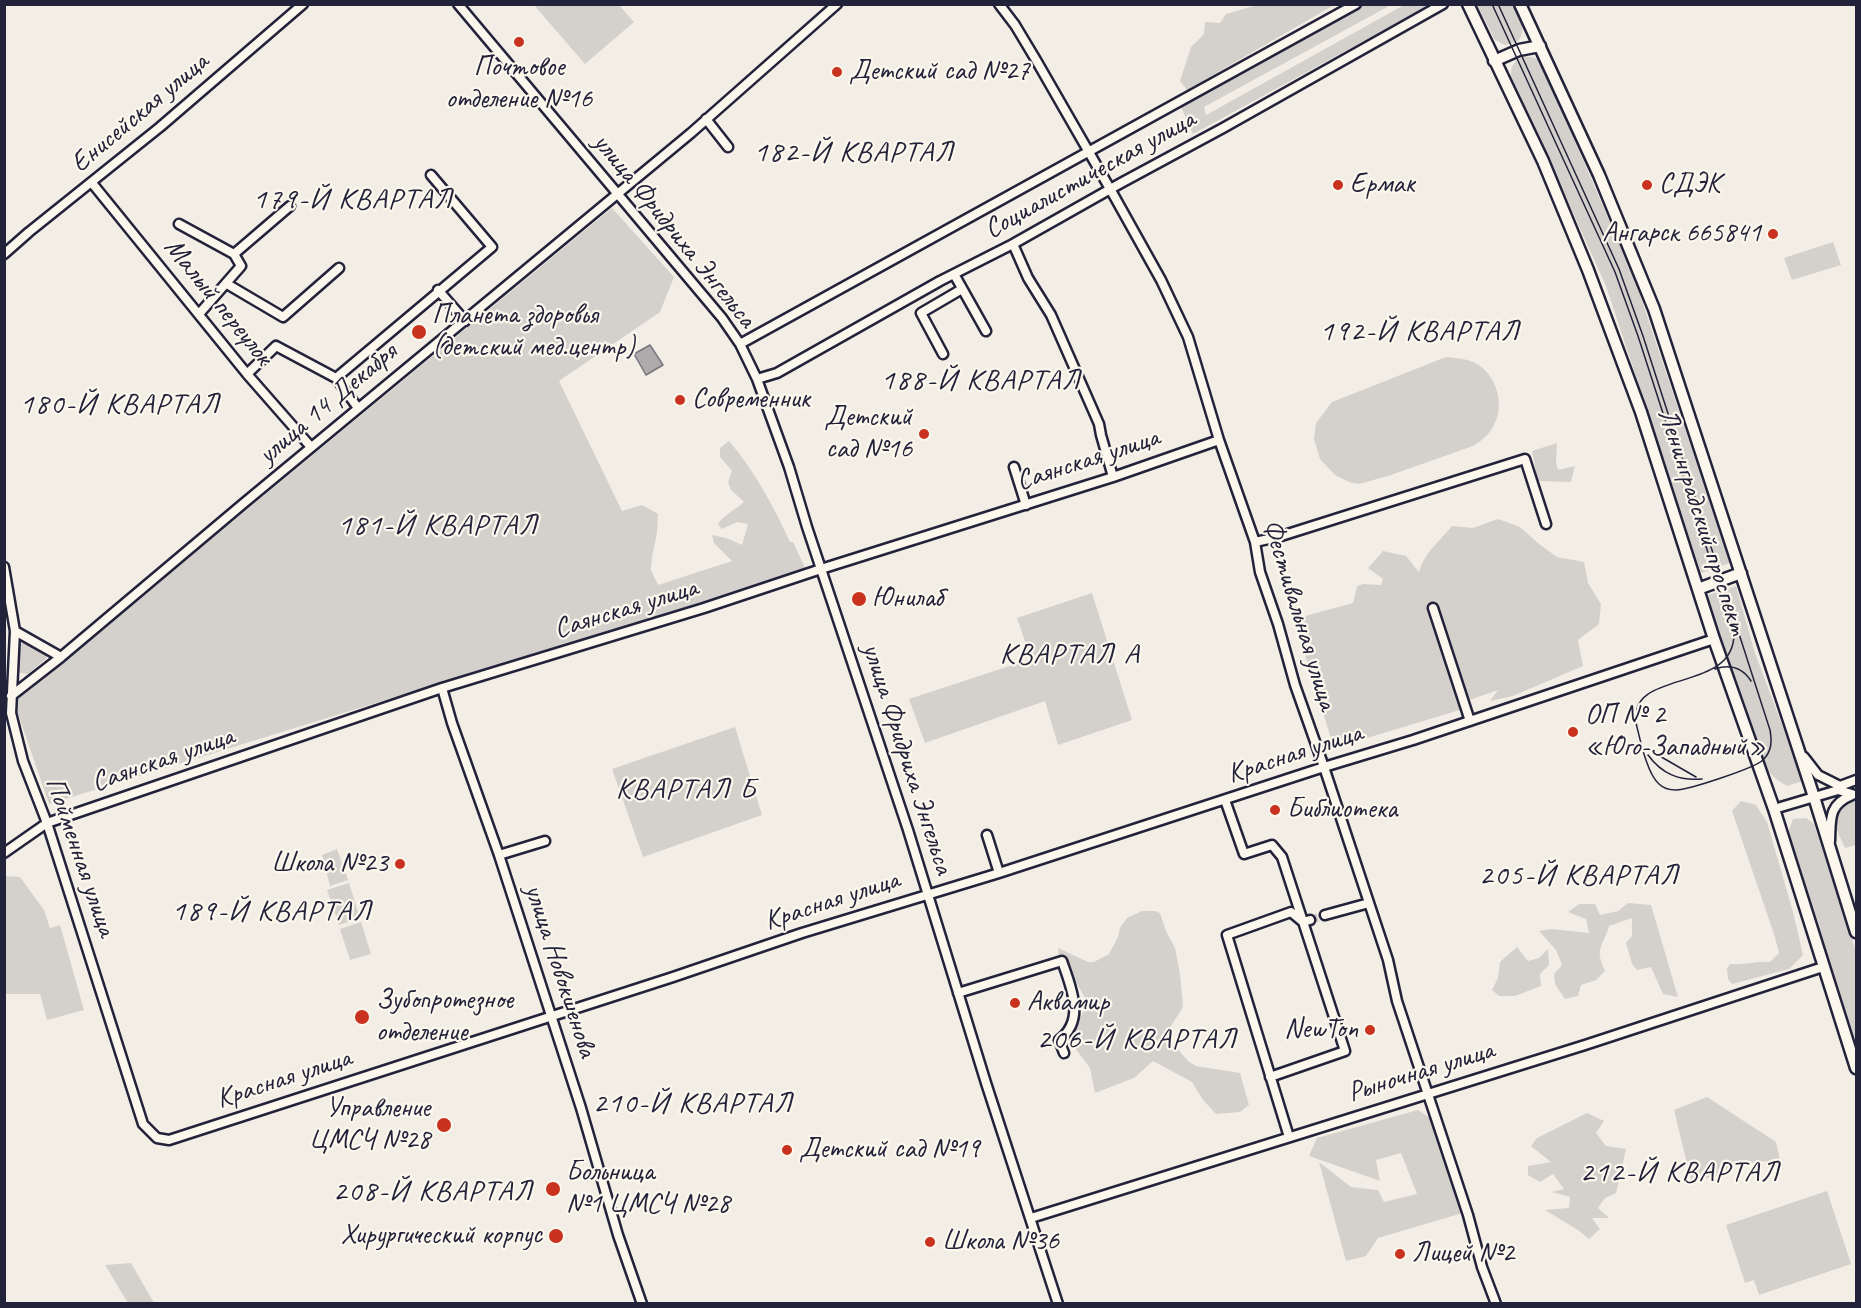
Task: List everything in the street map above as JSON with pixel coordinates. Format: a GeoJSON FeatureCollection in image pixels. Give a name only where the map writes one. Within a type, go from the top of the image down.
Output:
{"type":"FeatureCollection","features":[{"type":"Feature","properties":{"kind":"main road","name":"Ленинградский проспект"},"geometry":{"type":"LineString","coordinates":[[1468,4],[1543,161],[1588,270],[1641,412],[1714,639],[1774,809],[1857,1068]]}},
{"type":"Feature","properties":{"kind":"main road","name":"Ленинградский проспект"},"geometry":{"type":"LineString","coordinates":[[1520,4],[1603,183],[1654,309],[1857,932]]}},
{"type":"Feature","properties":{"kind":"main road"},"geometry":{"type":"LineString","coordinates":[[1494,61],[1519,50],[1540,46]]}},
{"type":"Feature","properties":{"kind":"main road"},"geometry":{"type":"LineString","coordinates":[[1698,589],[1741,573]]}},
{"type":"Feature","properties":{"kind":"street","name":"Енисейская улица"},"geometry":{"type":"LineString","coordinates":[[4,254],[28,232],[92,183],[303,4]]}},
{"type":"Feature","properties":{"kind":"street","name":"улица Фридриха Энгельса"},"geometry":{"type":"LineString","coordinates":[[458,4],[722,318],[740,344],[757,379],[789,467],[928,894],[989,1093],[1058,1304]]}},
{"type":"Feature","properties":{"kind":"street","name":"улица 14 Декабря"},"geometry":{"type":"LineString","coordinates":[[11,696],[465,321],[706,119],[837,4]]}},
{"type":"Feature","properties":{"kind":"street","name":"Фестивальная улица"},"geometry":{"type":"LineString","coordinates":[[999,4],[1015,25],[1089,152],[1161,279],[1188,337],[1219,440],[1255,542],[1260,572],[1294,684],[1388,960],[1397,1000],[1468,1215],[1482,1267],[1496,1304]]}},
{"type":"Feature","properties":{"kind":"street","name":"Социалистическая улица"},"geometry":{"type":"LineString","coordinates":[[740,344],[1356,4]]}},
{"type":"Feature","properties":{"kind":"street","name":"Социалистическая улица"},"geometry":{"type":"LineString","coordinates":[[757,379],[777,374],[1443,4]]}},
{"type":"Feature","properties":{"kind":"street"},"geometry":{"type":"LineString","coordinates":[[706,119],[728,147]]}},
{"type":"Feature","properties":{"kind":"street"},"geometry":{"type":"LineString","coordinates":[[336,378],[492,246],[431,175]]}},
{"type":"Feature","properties":{"kind":"street","name":"Малый переулок"},"geometry":{"type":"LineString","coordinates":[[92,183],[247,374],[311,447]]}},
{"type":"Feature","properties":{"kind":"street"},"geometry":{"type":"LineString","coordinates":[[234,254],[290,206]]}},
{"type":"Feature","properties":{"kind":"street"},"geometry":{"type":"LineString","coordinates":[[179,224],[234,254],[241,266],[199,314]]}},
{"type":"Feature","properties":{"kind":"street"},"geometry":{"type":"LineString","coordinates":[[1013,244],[1028,278],[1051,315],[1099,424],[1113,477]]}},
{"type":"Feature","properties":{"kind":"street"},"geometry":{"type":"LineString","coordinates":[[226,284],[283,317],[339,268]]}},
{"type":"Feature","properties":{"kind":"street"},"geometry":{"type":"LineString","coordinates":[[954,274],[986,332]]}},
{"type":"Feature","properties":{"kind":"street"},"geometry":{"type":"LineString","coordinates":[[438,290],[465,321]]}},
{"type":"Feature","properties":{"kind":"street"},"geometry":{"type":"LineString","coordinates":[[943,354],[921,313],[962,290]]}},
{"type":"Feature","properties":{"kind":"street"},"geometry":{"type":"LineString","coordinates":[[247,374],[276,346],[336,378],[358,408]]}},
{"type":"Feature","properties":{"kind":"street","name":"Саянская улица"},"geometry":{"type":"LineString","coordinates":[[4,853],[47,823],[442,688],[704,608],[1113,477],[1219,440]]}},
{"type":"Feature","properties":{"kind":"street"},"geometry":{"type":"LineString","coordinates":[[1255,542],[1278,537],[1526,459],[1546,524]]}},
{"type":"Feature","properties":{"kind":"street"},"geometry":{"type":"LineString","coordinates":[[1014,467],[1026,505]]}},
{"type":"Feature","properties":{"kind":"street","name":"Пойменная улица"},"geometry":{"type":"LineString","coordinates":[[4,567],[15,631],[11,714],[23,761],[47,823],[143,1124],[157,1138],[169,1140]]}},
{"type":"Feature","properties":{"kind":"street"},"geometry":{"type":"LineString","coordinates":[[1433,608],[1470,721]]}},
{"type":"Feature","properties":{"kind":"street"},"geometry":{"type":"LineString","coordinates":[[15,631],[61,657]]}},
{"type":"Feature","properties":{"kind":"street","name":"Красная улица"},"geometry":{"type":"LineString","coordinates":[[169,1140],[1470,721],[1714,639]]}},
{"type":"Feature","properties":{"kind":"street","name":"улица Новокшенова"},"geometry":{"type":"LineString","coordinates":[[442,688],[452,723],[499,855],[581,1108],[618,1235],[642,1304]]}},
{"type":"Feature","properties":{"kind":"street"},"geometry":{"type":"LineString","coordinates":[[1796,743],[1815,772],[1839,788],[1854,794]]}},
{"type":"Feature","properties":{"kind":"street"},"geometry":{"type":"LineString","coordinates":[[1774,809],[1814,797],[1857,780]]}},
{"type":"Feature","properties":{"kind":"street"},"geometry":{"type":"LineString","coordinates":[[1830,847],[1833,810],[1839,802],[1854,794]]}},
{"type":"Feature","properties":{"kind":"street"},"geometry":{"type":"LineString","coordinates":[[1225,800],[1244,854],[1272,845],[1282,857],[1306,921],[1345,1051],[1270,1077]]}},
{"type":"Feature","properties":{"kind":"street"},"geometry":{"type":"LineString","coordinates":[[987,835],[999,873]]}},
{"type":"Feature","properties":{"kind":"street"},"geometry":{"type":"LineString","coordinates":[[499,855],[545,841]]}},
{"type":"Feature","properties":{"kind":"street"},"geometry":{"type":"LineString","coordinates":[[1325,915],[1369,903]]}},
{"type":"Feature","properties":{"kind":"street"},"geometry":{"type":"LineString","coordinates":[[1288,1137],[1227,935],[1292,912],[1306,921]]}},
{"type":"Feature","properties":{"kind":"street"},"geometry":{"type":"LineString","coordinates":[[958,993],[1062,961],[1076,1005],[1067,1034],[1059,1040],[1064,1053]]}},
{"type":"Feature","properties":{"kind":"street","name":"Рыночная улица"},"geometry":{"type":"LineString","coordinates":[[1031,1218],[1585,1045],[1823,967]]}},
{"type":"Feature","properties":{"kind":"shaded area"},"geometry":{"type":"Polygon","coordinates":[[[534,5],[619,5],[634,22],[585,64],[534,5]]]}},
{"type":"Feature","properties":{"kind":"shaded area"},"geometry":{"type":"Polygon","coordinates":[[[1257,5],[1334,5],[1187,90],[1180,81],[1191,47],[1204,34],[1205,22],[1220,23],[1226,14],[1257,5]]]}},
{"type":"Feature","properties":{"kind":"shaded area"},"geometry":{"type":"Polygon","coordinates":[[[1362,5],[1391,5],[1204,107],[1206,115],[1404,5],[1430,5],[1193,134],[1181,107],[1194,96],[1362,5]]]}},
{"type":"Feature","properties":{"kind":"shaded area"},"geometry":{"type":"Polygon","coordinates":[[[1477,5],[1512,5],[1520,18],[1522,27],[1518,41],[1505,45],[1495,40],[1477,5]]]}},
{"type":"Feature","properties":{"kind":"shaded area"},"geometry":{"type":"Polygon","coordinates":[[[1525,56],[1539,59],[1634,277],[1730,563],[1701,573],[1606,286],[1511,76],[1514,63],[1525,56]]]}},
{"type":"Feature","properties":{"kind":"shaded area"},"geometry":{"type":"Polygon","coordinates":[[[612,208],[674,277],[660,312],[559,381],[622,511],[642,505],[658,514],[651,570],[658,585],[732,561],[714,543],[712,535],[742,545],[748,524],[737,522],[722,529],[718,524],[744,502],[731,490],[728,482],[732,471],[720,457],[720,448],[729,441],[763,489],[806,570],[49,804],[14,702],[612,208]]]}},
{"type":"Feature","properties":{"kind":"shaded area"},"geometry":{"type":"Polygon","coordinates":[[[1833,242],[1841,265],[1792,280],[1784,258],[1833,242]]]}},
{"type":"Feature","properties":{"kind":"shaded area"},"geometry":{"type":"Polygon","coordinates":[[[650,345],[663,365],[646,375],[634,354],[650,345]]]}},
{"type":"Feature","properties":{"kind":"shaded area"},"geometry":{"type":"Polygon","coordinates":[[[1446,357],[1463,359],[1481,367],[1497,390],[1499,409],[1497,418],[1489,433],[1482,440],[1473,446],[1359,484],[1335,475],[1320,459],[1314,439],[1316,423],[1332,402],[1446,357]]]}},
{"type":"Feature","properties":{"kind":"shaded area"},"geometry":{"type":"Polygon","coordinates":[[[1557,443],[1558,470],[1575,466],[1571,482],[1538,481],[1532,451],[1557,443]]]}},
{"type":"Feature","properties":{"kind":"shaded area"},"geometry":{"type":"Polygon","coordinates":[[[1498,519],[1520,527],[1557,557],[1584,562],[1588,583],[1601,604],[1599,624],[1578,640],[1583,666],[1513,696],[1490,701],[1498,690],[1461,703],[1463,709],[1334,748],[1294,619],[1353,603],[1357,586],[1381,585],[1383,579],[1368,568],[1383,551],[1406,556],[1419,572],[1428,553],[1452,526],[1473,528],[1498,519]]]}},
{"type":"Feature","properties":{"kind":"shaded area"},"geometry":{"type":"Polygon","coordinates":[[[1736,586],[1755,653],[1803,781],[1787,786],[1768,771],[1705,596],[1736,586]]]}},
{"type":"Feature","properties":{"kind":"shaded area"},"geometry":{"type":"Polygon","coordinates":[[[1092,593],[1132,720],[1058,745],[1045,701],[925,743],[909,699],[1031,659],[1017,618],[1092,593]]]}},
{"type":"Feature","properties":{"kind":"shaded area"},"geometry":{"type":"Polygon","coordinates":[[[24,642],[44,652],[47,658],[28,674],[21,673],[17,669],[18,646],[24,642]]]}},
{"type":"Feature","properties":{"kind":"shaded area"},"geometry":{"type":"Polygon","coordinates":[[[735,727],[762,815],[643,857],[612,769],[735,727]]]}},
{"type":"Feature","properties":{"kind":"shaded area"},"geometry":{"type":"Polygon","coordinates":[[[1856,798],[1856,845],[1845,848],[1837,828],[1838,813],[1840,806],[1856,798]]]}},
{"type":"Feature","properties":{"kind":"shaded area"},"geometry":{"type":"Polygon","coordinates":[[[1741,801],[1756,805],[1767,822],[1803,955],[1789,969],[1732,984],[1728,979],[1727,968],[1730,964],[1770,962],[1779,953],[1732,811],[1741,801]]]}},
{"type":"Feature","properties":{"kind":"shaded area"},"geometry":{"type":"Polygon","coordinates":[[[1806,818],[1814,824],[1856,952],[1856,1045],[1790,840],[1789,830],[1793,819],[1806,818]]]}},
{"type":"Feature","properties":{"kind":"shaded area"},"geometry":{"type":"Polygon","coordinates":[[[337,849],[348,880],[330,886],[322,855],[337,849]]]}},
{"type":"Feature","properties":{"kind":"shaded area"},"geometry":{"type":"Polygon","coordinates":[[[5,876],[20,877],[44,910],[50,928],[60,925],[84,1010],[47,1020],[40,994],[5,994],[5,876]]]}},
{"type":"Feature","properties":{"kind":"shaded area"},"geometry":{"type":"Polygon","coordinates":[[[349,883],[360,918],[339,925],[327,890],[349,883]]]}},
{"type":"Feature","properties":{"kind":"shaded area"},"geometry":{"type":"Polygon","coordinates":[[[1628,903],[1651,905],[1678,997],[1663,994],[1651,967],[1637,970],[1632,964],[1626,943],[1632,936],[1632,918],[1609,926],[1600,952],[1605,971],[1596,980],[1581,985],[1578,996],[1565,999],[1555,984],[1554,974],[1562,965],[1556,950],[1539,931],[1552,929],[1589,933],[1586,919],[1568,912],[1579,904],[1595,904],[1600,915],[1618,911],[1628,903]]]}},
{"type":"Feature","properties":{"kind":"shaded area"},"geometry":{"type":"Polygon","coordinates":[[[1142,911],[1160,913],[1175,948],[1183,1007],[1171,1026],[1170,1040],[1188,1061],[1196,1066],[1240,1073],[1249,1105],[1240,1112],[1216,1114],[1203,1100],[1192,1082],[1153,1061],[1134,1078],[1095,1093],[1090,1068],[1068,1039],[1088,1004],[1078,985],[1060,966],[1058,948],[1088,962],[1094,962],[1109,954],[1127,918],[1142,911]]]}},
{"type":"Feature","properties":{"kind":"shaded area"},"geometry":{"type":"Polygon","coordinates":[[[361,922],[371,954],[350,960],[340,929],[361,922]]]}},
{"type":"Feature","properties":{"kind":"shaded area"},"geometry":{"type":"Polygon","coordinates":[[[1517,947],[1528,961],[1539,958],[1548,949],[1549,965],[1540,974],[1541,986],[1515,996],[1499,996],[1492,990],[1498,978],[1500,962],[1517,947]]]}},
{"type":"Feature","properties":{"kind":"shaded area"},"geometry":{"type":"Polygon","coordinates":[[[1707,1097],[1776,1142],[1780,1160],[1735,1164],[1716,1177],[1691,1180],[1674,1110],[1707,1097]]]}},
{"type":"Feature","properties":{"kind":"shaded area"},"geometry":{"type":"Polygon","coordinates":[[[1418,1110],[1433,1120],[1466,1212],[1378,1238],[1366,1256],[1346,1261],[1319,1162],[1351,1187],[1378,1190],[1384,1202],[1417,1194],[1401,1153],[1376,1160],[1380,1181],[1309,1156],[1317,1138],[1418,1110]]]}},
{"type":"Feature","properties":{"kind":"shaded area"},"geometry":{"type":"Polygon","coordinates":[[[1587,1113],[1604,1121],[1596,1133],[1606,1146],[1626,1149],[1616,1193],[1605,1198],[1598,1208],[1609,1218],[1592,1218],[1600,1229],[1589,1239],[1545,1210],[1569,1208],[1570,1197],[1552,1192],[1564,1189],[1553,1174],[1540,1182],[1528,1175],[1528,1166],[1551,1162],[1531,1146],[1537,1138],[1587,1113]]]}},
{"type":"Feature","properties":{"kind":"shaded area"},"geometry":{"type":"Polygon","coordinates":[[[1827,1191],[1851,1264],[1759,1295],[1754,1280],[1745,1283],[1726,1225],[1827,1191]]]}},
{"type":"Feature","properties":{"kind":"shaded area"},"geometry":{"type":"Polygon","coordinates":[[[131,1263],[154,1303],[128,1303],[105,1265],[131,1263]]]}},
{"type":"Feature","properties":{"kind":"tunnel"},"geometry":{"type":"LineString","coordinates":[[1310,920],[1325,915]]}},
{"type":"Feature","properties":{"kind":"tram line"},"geometry":{"type":"LineString","coordinates":[[1492,4],[1615,272],[1638,336],[1734,633],[1730,652],[1718,665],[1701,674],[1664,686],[1648,694],[1638,706],[1636,723],[1651,772],[1659,784],[1673,790],[1707,783],[1763,760],[1771,746],[1770,730],[1643,336],[1619,269],[1498,4]]}},
{"type":"Feature","properties":{"kind":"tram line"},"geometry":{"type":"LineString","coordinates":[[1715,669],[1735,668],[1751,681]]}},
{"type":"Feature","properties":{"kind":"tram line"},"geometry":{"type":"LineString","coordinates":[[1651,751],[1696,777]]}},
{"type":"Feature","properties":{"kind":"tram line"},"geometry":{"type":"LineString","coordinates":[[1648,755],[1653,762],[1672,775],[1686,779],[1702,779]]}},
{"type":"Feature","properties":{"kind":"place","name":"Почтовое отделение №16"},"geometry":{"type":"Point","coordinates":[519,42]}},
{"type":"Feature","properties":{"kind":"place","name":"Детский сад №27"},"geometry":{"type":"Point","coordinates":[837,72]}},
{"type":"Feature","properties":{"kind":"place","name":"Ермак"},"geometry":{"type":"Point","coordinates":[1338,185]}},
{"type":"Feature","properties":{"kind":"place","name":"СДЭК"},"geometry":{"type":"Point","coordinates":[1647,185]}},
{"type":"Feature","properties":{"kind":"place","name":"Ангарск 665841"},"geometry":{"type":"Point","coordinates":[1773,234]}},
{"type":"Feature","properties":{"kind":"place","name":"Планета здоровья (детский мед.центр)"},"geometry":{"type":"Point","coordinates":[419,332]}},
{"type":"Feature","properties":{"kind":"place","name":"Современник"},"geometry":{"type":"Point","coordinates":[680,400]}},
{"type":"Feature","properties":{"kind":"place","name":"Детский сад №16"},"geometry":{"type":"Point","coordinates":[924,434]}},
{"type":"Feature","properties":{"kind":"place","name":"Юнилаб"},"geometry":{"type":"Point","coordinates":[859,599]}},
{"type":"Feature","properties":{"kind":"place","name":"ОП № 2 «Юго-Западный»"},"geometry":{"type":"Point","coordinates":[1573,732]}},
{"type":"Feature","properties":{"kind":"place","name":"Библиотека"},"geometry":{"type":"Point","coordinates":[1275,810]}},
{"type":"Feature","properties":{"kind":"place","name":"Школа №23"},"geometry":{"type":"Point","coordinates":[400,864]}},
{"type":"Feature","properties":{"kind":"place","name":"Аквамир"},"geometry":{"type":"Point","coordinates":[1015,1003]}},
{"type":"Feature","properties":{"kind":"place","name":"Зубопротезное отделение"},"geometry":{"type":"Point","coordinates":[362,1017]}},
{"type":"Feature","properties":{"kind":"place","name":"NewTon"},"geometry":{"type":"Point","coordinates":[1370,1030]}},
{"type":"Feature","properties":{"kind":"place","name":"Управление ЦМСЧ №28"},"geometry":{"type":"Point","coordinates":[444,1125]}},
{"type":"Feature","properties":{"kind":"place","name":"Детский сад №19"},"geometry":{"type":"Point","coordinates":[787,1150]}},
{"type":"Feature","properties":{"kind":"place","name":"Больница №1 ЦМСЧ №28"},"geometry":{"type":"Point","coordinates":[553,1189]}},
{"type":"Feature","properties":{"kind":"place","name":"Хирургический корпус"},"geometry":{"type":"Point","coordinates":[556,1236]}},
{"type":"Feature","properties":{"kind":"place","name":"Школа №36"},"geometry":{"type":"Point","coordinates":[930,1242]}},
{"type":"Feature","properties":{"kind":"place","name":"Лицей №2"},"geometry":{"type":"Point","coordinates":[1400,1254]}},
{"type":"Feature","properties":{"kind":"district","name":"182-Й КВАРТАЛ"},"geometry":{"type":"Point","coordinates":[854,153]}},
{"type":"Feature","properties":{"kind":"district","name":"179-Й КВАРТАЛ"},"geometry":{"type":"Point","coordinates":[353,200]}},
{"type":"Feature","properties":{"kind":"district","name":"192-Й КВАРТАЛ"},"geometry":{"type":"Point","coordinates":[1420,332]}},
{"type":"Feature","properties":{"kind":"district","name":"188-Й КВАРТАЛ"},"geometry":{"type":"Point","coordinates":[981,381]}},
{"type":"Feature","properties":{"kind":"district","name":"180-Й КВАРТАЛ"},"geometry":{"type":"Point","coordinates":[120,405]}},
{"type":"Feature","properties":{"kind":"district","name":"181-Й КВАРТАЛ"},"geometry":{"type":"Point","coordinates":[438,526]}},
{"type":"Feature","properties":{"kind":"district","name":"КВАРТАЛ А"},"geometry":{"type":"Point","coordinates":[1070,655]}},
{"type":"Feature","properties":{"kind":"district","name":"КВАРТАЛ Б"},"geometry":{"type":"Point","coordinates":[686,790]}},
{"type":"Feature","properties":{"kind":"district","name":"205-Й КВАРТАЛ"},"geometry":{"type":"Point","coordinates":[1579,876]}},
{"type":"Feature","properties":{"kind":"district","name":"189-Й КВАРТАЛ"},"geometry":{"type":"Point","coordinates":[272,912]}},
{"type":"Feature","properties":{"kind":"district","name":"206-Й КВАРТАЛ"},"geometry":{"type":"Point","coordinates":[1137,1040]}},
{"type":"Feature","properties":{"kind":"district","name":"210-Й КВАРТАЛ"},"geometry":{"type":"Point","coordinates":[693,1104]}},
{"type":"Feature","properties":{"kind":"district","name":"212-Й КВАРТАЛ"},"geometry":{"type":"Point","coordinates":[1680,1173]}},
{"type":"Feature","properties":{"kind":"district","name":"208-Й КВАРТАЛ"},"geometry":{"type":"Point","coordinates":[433,1192]}}]}
